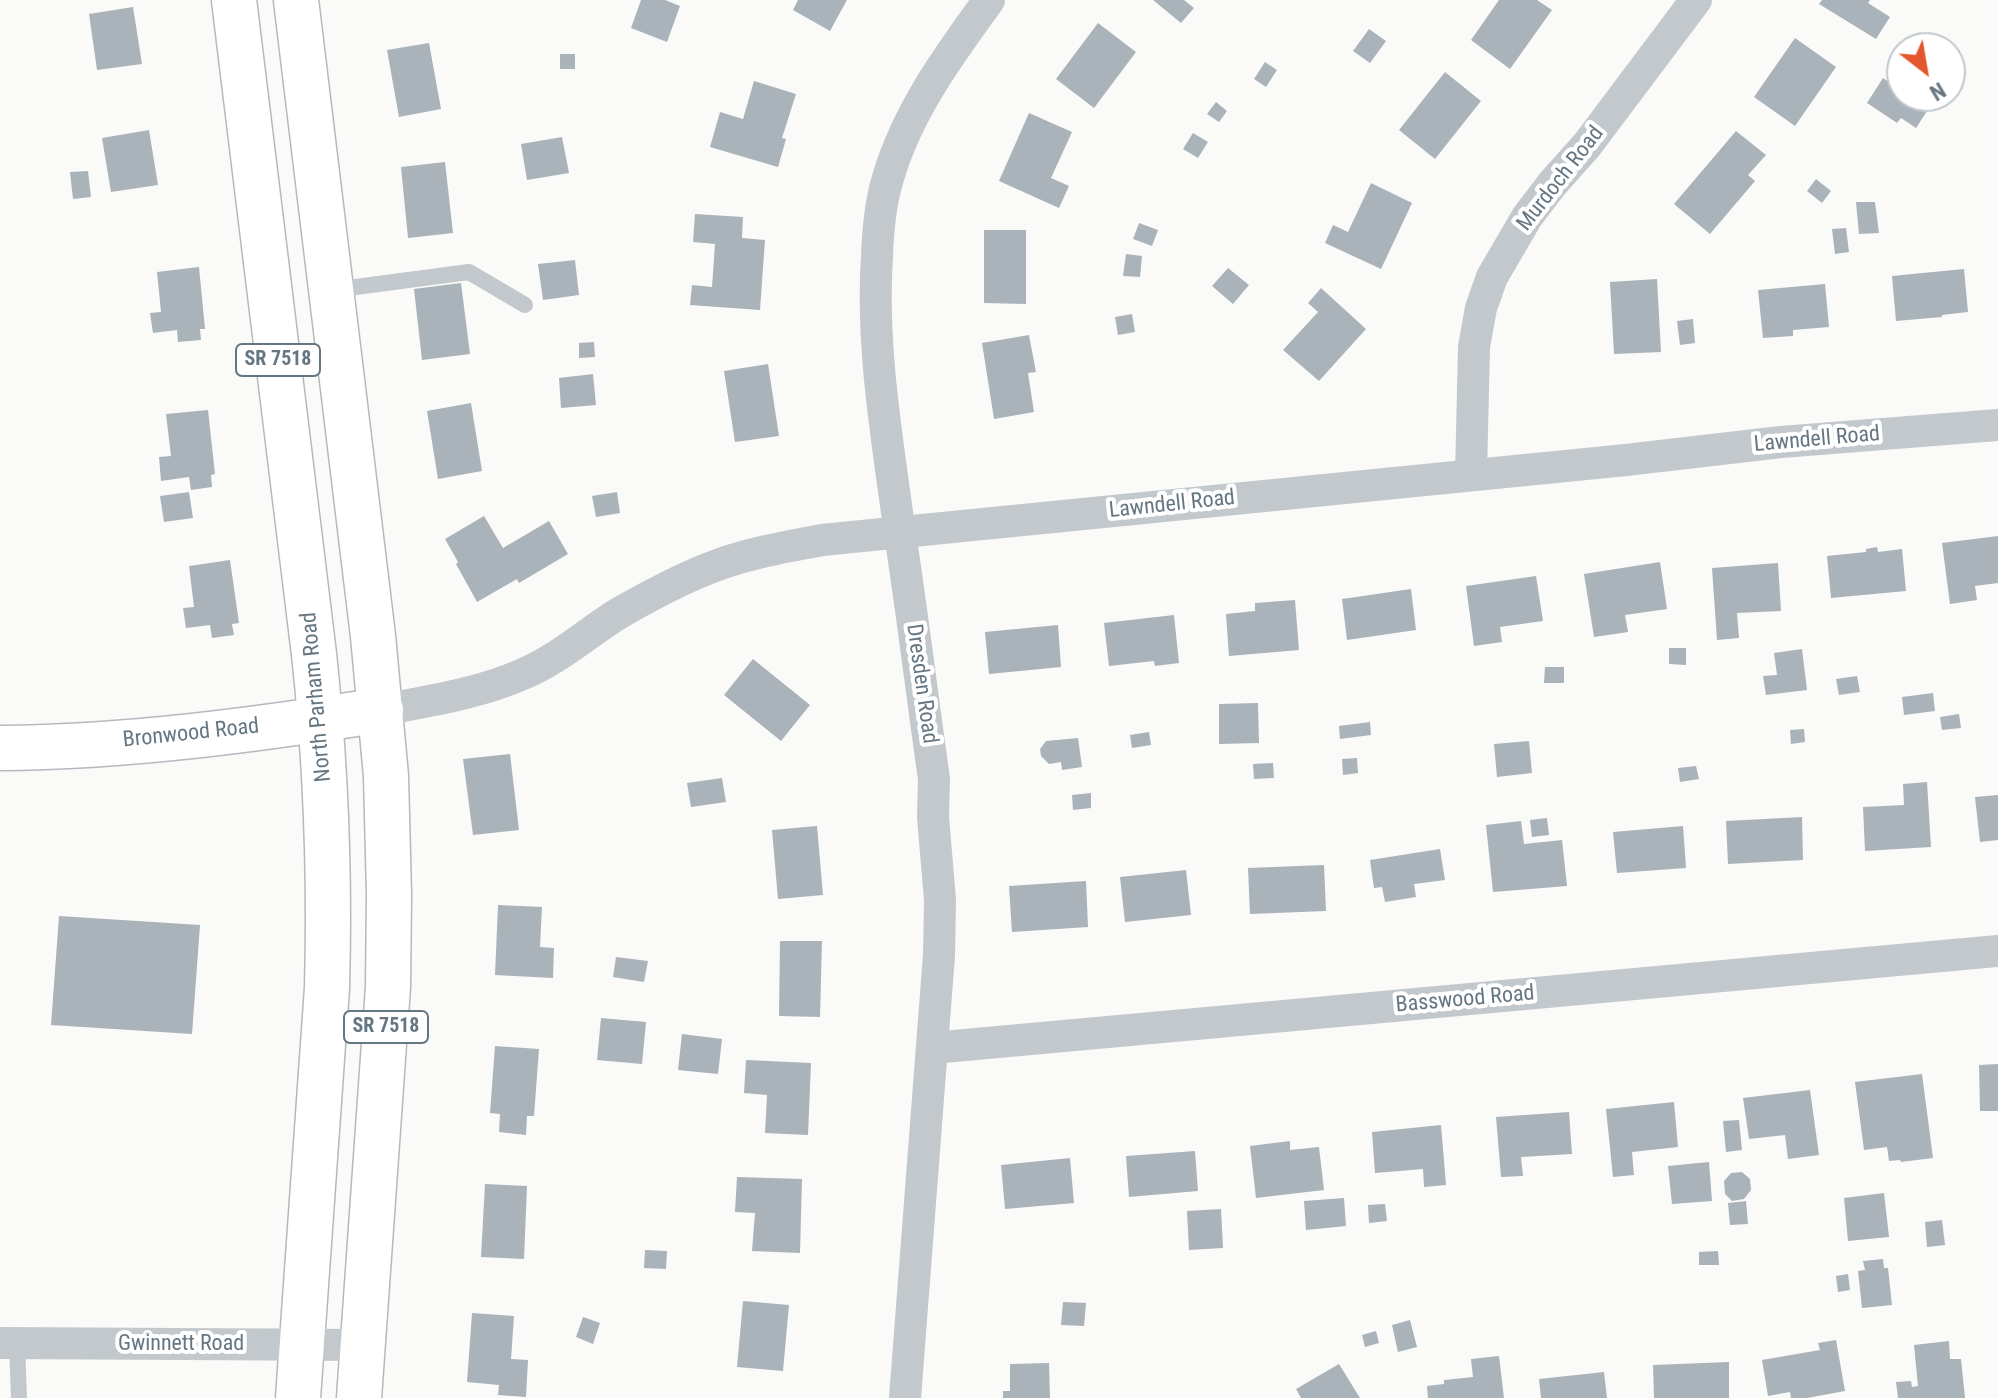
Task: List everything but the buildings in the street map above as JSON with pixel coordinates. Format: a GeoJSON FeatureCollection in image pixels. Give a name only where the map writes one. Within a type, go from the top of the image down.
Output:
{"type":"FeatureCollection","features":[{"type":"Feature","properties":{"kind":"main road","name":"North Parham Road"},"geometry":{"type":"LineString","coordinates":[[234,0],[321,719],[328,851],[327,988],[298,1398]]}},
{"type":"Feature","properties":{"kind":"main road","name":"SR 7518"},"geometry":{"type":"LineString","coordinates":[[296,0],[381,710],[386,776],[388,987],[359,1398]]}},
{"type":"Feature","properties":{"kind":"main road","name":"Bronwood Road"},"geometry":{"type":"LineString","coordinates":[[0,748],[123,742],[381,710]]}},
{"type":"Feature","properties":{"kind":"street","name":"Dresden Road"},"geometry":{"type":"LineString","coordinates":[[905,1398],[939,955],[940,900],[933,817],[934,779],[884,418],[876,333],[879,223],[887,179],[904,135],[945,59],[989,0]]}},
{"type":"Feature","properties":{"kind":"street","name":"Murdoch Road"},"geometry":{"type":"LineString","coordinates":[[1471,475],[1474,347],[1481,308],[1492,277],[1527,217],[1587,145],[1696,0]]}},
{"type":"Feature","properties":{"kind":"street","name":"Lawndell Road"},"geometry":{"type":"LineString","coordinates":[[381,710],[477,690],[525,674],[664,589],[715,566],[762,552],[822,540],[1781,442],[1998,425]]}},
{"type":"Feature","properties":{"kind":"street","name":"Basswood Road"},"geometry":{"type":"LineString","coordinates":[[932,1048],[1998,951]]}},
{"type":"Feature","properties":{"kind":"street","name":"Gwinnett Road"},"geometry":{"type":"LineString","coordinates":[[9,1343],[362,1345]]}},
{"type":"Feature","properties":{"kind":"lane"},"geometry":{"type":"LineString","coordinates":[[331,290],[469,272],[525,305]]}},
{"type":"Feature","properties":{"kind":"lane"},"geometry":{"type":"LineString","coordinates":[[9,1343],[19,1398]]}}]}
